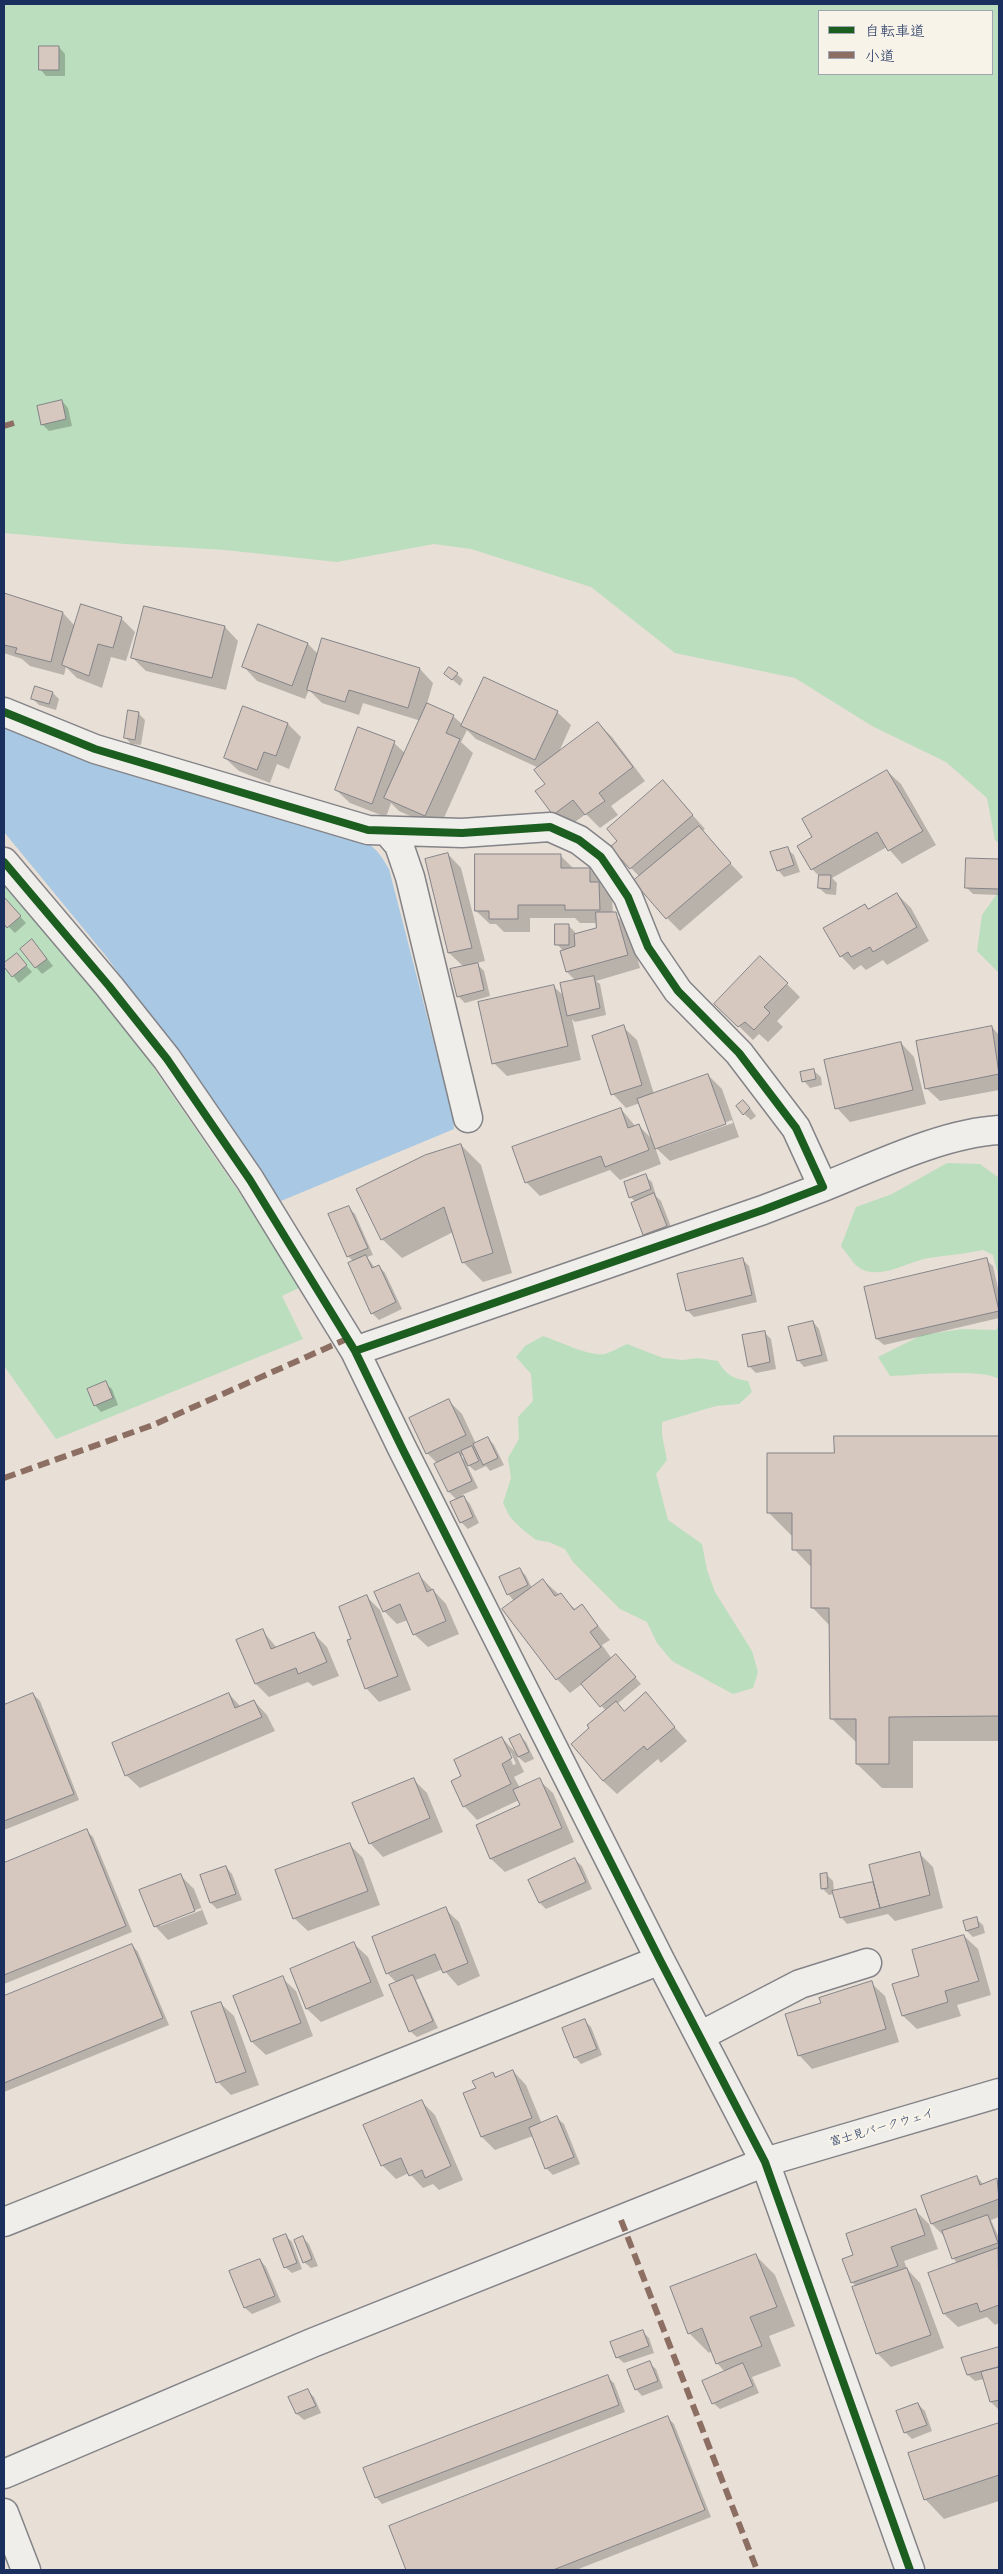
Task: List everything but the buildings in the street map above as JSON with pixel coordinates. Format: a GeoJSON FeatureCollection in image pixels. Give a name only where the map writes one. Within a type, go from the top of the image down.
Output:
{"type":"FeatureCollection","features":[{"type":"Feature","properties":{"kind":"street"},"geometry":{"type":"LineString","coordinates":[[4,712],[104,752],[368,830],[462,833],[550,827],[579,840],[602,857],[628,897],[648,947],[678,991],[739,1053],[796,1128],[823,1187]]}},
{"type":"Feature","properties":{"kind":"street"},"geometry":{"type":"LineString","coordinates":[[388,831],[399,846],[410,877],[468,1118]]}},
{"type":"Feature","properties":{"kind":"street"},"geometry":{"type":"LineString","coordinates":[[4,862],[109,986],[167,1059],[250,1180],[356,1351],[402,1448],[660,1960],[765,2162],[910,2570]]}},
{"type":"Feature","properties":{"kind":"street"},"geometry":{"type":"LineString","coordinates":[[356,1351],[754,1214],[924,1147],[986,1131],[999,1130]]}},
{"type":"Feature","properties":{"kind":"street"},"geometry":{"type":"LineString","coordinates":[[4,2222],[660,1960]]}},
{"type":"Feature","properties":{"kind":"street"},"geometry":{"type":"LineString","coordinates":[[700,2036],[800,1984],[868,1963]]}},
{"type":"Feature","properties":{"kind":"street","name":"富士見パークウェイ"},"geometry":{"type":"LineString","coordinates":[[4,2474],[312,2343],[765,2162],[999,2093]]}},
{"type":"Feature","properties":{"kind":"street"},"geometry":{"type":"LineString","coordinates":[[4,2513],[26,2570]]}},
{"type":"Feature","properties":{"kind":"green space"},"geometry":{"type":"Polygon","coordinates":[[[4,4],[999,4],[999,844],[995,840],[987,798],[946,762],[872,726],[795,678],[675,653],[591,587],[471,549],[434,544],[337,562],[225,550],[125,544],[4,533],[4,4]]]}},
{"type":"Feature","properties":{"kind":"green space"},"geometry":{"type":"Polygon","coordinates":[[[4,878],[121,1020],[303,1286],[282,1296],[303,1339],[56,1439],[4,1366],[4,878]]]}},
{"type":"Feature","properties":{"kind":"green space"},"geometry":{"type":"Polygon","coordinates":[[[999,891],[999,973],[977,951],[982,915],[999,891]]]}},
{"type":"Feature","properties":{"kind":"green space"},"geometry":{"type":"Polygon","coordinates":[[[947,1163],[980,1164],[999,1178],[999,1279],[993,1255],[983,1250],[929,1258],[884,1272],[866,1271],[858,1267],[841,1246],[856,1207],[892,1194],[947,1163]]]}},
{"type":"Feature","properties":{"kind":"green space"},"geometry":{"type":"Polygon","coordinates":[[[999,1324],[999,1379],[991,1376],[964,1373],[890,1376],[878,1357],[922,1335],[962,1329],[996,1330],[999,1324]]]}},
{"type":"Feature","properties":{"kind":"green space"},"geometry":{"type":"Polygon","coordinates":[[[543,1336],[583,1351],[599,1354],[608,1353],[627,1344],[663,1358],[683,1360],[698,1358],[718,1361],[730,1375],[748,1381],[752,1392],[739,1404],[716,1406],[662,1422],[662,1435],[667,1460],[656,1474],[668,1520],[702,1544],[707,1570],[715,1592],[752,1651],[758,1672],[753,1688],[733,1694],[672,1661],[657,1643],[647,1622],[620,1609],[573,1562],[565,1549],[549,1542],[536,1540],[510,1517],[503,1503],[511,1478],[508,1458],[519,1439],[518,1417],[533,1401],[531,1374],[516,1357],[525,1346],[543,1336]]]}},
{"type":"Feature","properties":{"kind":"water"},"geometry":{"type":"Polygon","coordinates":[[[4,723],[136,777],[343,832],[359,838],[370,845],[380,855],[389,869],[453,1117],[454,1129],[281,1201],[106,956],[4,832],[4,723]]]}},
{"type":"Feature","properties":{"kind":"marked path"},"geometry":{"type":"LineString","coordinates":[[4,426],[14,423]]}},
{"type":"Feature","properties":{"kind":"marked path"},"geometry":{"type":"LineString","coordinates":[[4,1478],[153,1425],[349,1338]]}},
{"type":"Feature","properties":{"kind":"marked path"},"geometry":{"type":"LineString","coordinates":[[621,2220],[757,2570]]}},
{"type":"Feature","properties":{"kind":"cycle path"},"geometry":{"type":"LineString","coordinates":[[4,712],[95,749],[368,830],[462,833],[550,827],[579,840],[601,857],[628,897],[648,947],[678,991],[739,1053],[796,1128],[823,1187],[763,1210],[355,1351]]}},
{"type":"Feature","properties":{"kind":"cycle path"},"geometry":{"type":"LineString","coordinates":[[4,862],[109,986],[167,1059],[250,1180],[355,1351],[660,1960],[765,2162],[910,2570]]}}]}
